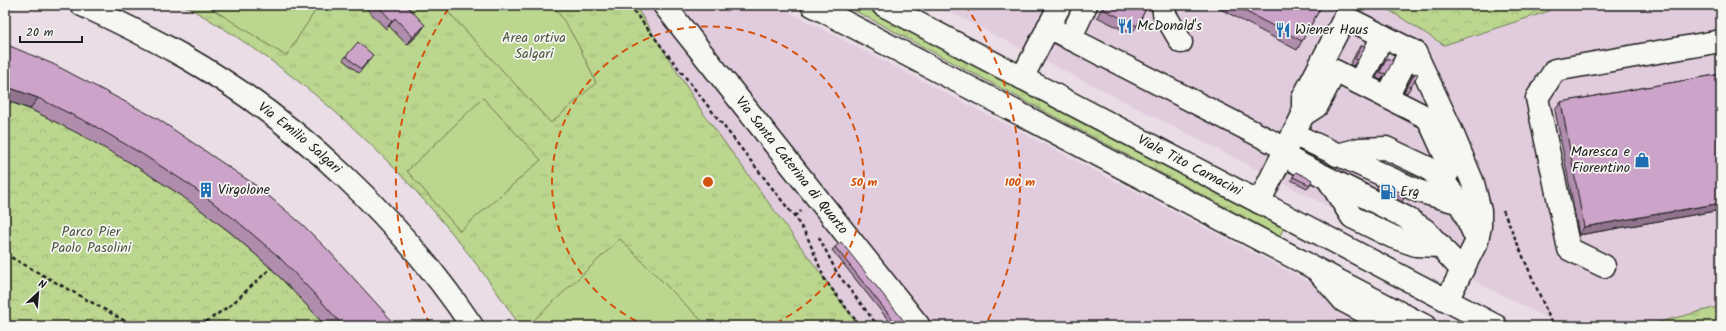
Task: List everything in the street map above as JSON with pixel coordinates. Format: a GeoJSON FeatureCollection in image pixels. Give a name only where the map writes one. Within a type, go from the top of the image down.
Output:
{"type":"FeatureCollection","features":[{"type":"Feature","properties":{"kind":"main road","name":"Via Emilio Salgari"},"geometry":{"type":"LineString","coordinates":[[82,5],[133,28],[186,58],[236,90],[283,124],[330,163],[372,204],[413,249],[472,326]]}},
{"type":"Feature","properties":{"kind":"main road","name":"Via Santa Caterina di Quarto"},"geometry":{"type":"LineString","coordinates":[[664,5],[919,326]]}},
{"type":"Feature","properties":{"kind":"main road"},"geometry":{"type":"LineString","coordinates":[[812,5],[1425,326]]}},
{"type":"Feature","properties":{"kind":"main road","name":"Viale Tito Carnacini"},"geometry":{"type":"LineString","coordinates":[[883,5],[1496,326]]}},
{"type":"Feature","properties":{"kind":"main road"},"geometry":{"type":"LineString","coordinates":[[1022,78],[1060,5]]}},
{"type":"Feature","properties":{"kind":"main road"},"geometry":{"type":"LineString","coordinates":[[1070,38],[1086,5]]}},
{"type":"Feature","properties":{"kind":"main road"},"geometry":{"type":"LineString","coordinates":[[1164,5],[1164,13],[1181,42]]}},
{"type":"Feature","properties":{"kind":"main road"},"geometry":{"type":"LineString","coordinates":[[1259,202],[1303,114],[1304,98],[1345,17],[1415,52],[1449,125],[1473,183],[1480,211],[1480,226],[1477,241],[1447,300]]}},
{"type":"Feature","properties":{"kind":"main road"},"geometry":{"type":"LineString","coordinates":[[1048,27],[1287,146],[1327,178],[1352,217],[1399,239],[1416,245],[1441,246],[1462,270]]}},
{"type":"Feature","properties":{"kind":"main road"},"geometry":{"type":"LineString","coordinates":[[1359,83],[1383,36]]}},
{"type":"Feature","properties":{"kind":"main road"},"geometry":{"type":"LineString","coordinates":[[1604,266],[1569,249],[1537,98],[1554,70],[1721,41]]}},
{"type":"Feature","properties":{"kind":"main road"},"geometry":{"type":"LineString","coordinates":[[1387,97],[1411,50]]}},
{"type":"Feature","properties":{"kind":"main road"},"geometry":{"type":"LineString","coordinates":[[1303,114],[1317,106],[1335,71],[1428,118],[1449,164],[1449,171],[1446,177],[1440,178]]}},
{"type":"Feature","properties":{"kind":"main road"},"geometry":{"type":"LineString","coordinates":[[1287,146],[1337,155],[1374,170],[1418,191],[1460,203]]}},
{"type":"Feature","properties":{"kind":"main road"},"geometry":{"type":"LineString","coordinates":[[1337,155],[1360,149],[1386,148],[1428,168],[1440,178],[1460,203],[1477,241]]}},
{"type":"Feature","properties":{"kind":"main road"},"geometry":{"type":"LineString","coordinates":[[1317,270],[1344,301],[1391,326]]}},
{"type":"Feature","properties":{"kind":"path"},"geometry":{"type":"LineString","coordinates":[[629,5],[794,216],[806,236],[825,280],[860,326]]}},
{"type":"Feature","properties":{"kind":"path"},"geometry":{"type":"LineString","coordinates":[[816,230],[837,273],[878,326]]}},
{"type":"Feature","properties":{"kind":"path"},"geometry":{"type":"LineString","coordinates":[[5,254],[134,326]]}},
{"type":"Feature","properties":{"kind":"path"},"geometry":{"type":"LineString","coordinates":[[200,326],[232,304],[271,268]]}},
{"type":"Feature","properties":{"kind":"shaded area"},"geometry":{"type":"Polygon","coordinates":[[[635,5],[776,5],[1394,326],[859,326],[703,113],[635,5]]]}},
{"type":"Feature","properties":{"kind":"shaded area"},"geometry":{"type":"Polygon","coordinates":[[[936,5],[1381,5],[1444,45],[1565,5],[1721,5],[1721,306],[1648,326],[1562,326],[936,5]]]}},
{"type":"Feature","properties":{"kind":"green space"},"geometry":{"type":"Polygon","coordinates":[[[184,5],[635,5],[703,113],[859,326],[520,326],[487,278],[451,232],[412,187],[372,145],[328,106],[282,69],[234,35],[184,5]]]}},
{"type":"Feature","properties":{"kind":"green space"},"geometry":{"type":"Polygon","coordinates":[[[206,5],[319,5],[286,56],[206,5]]]}},
{"type":"Feature","properties":{"kind":"green space","name":"Area ortiva Salgari"},"geometry":{"type":"Polygon","coordinates":[[[442,5],[553,5],[577,42],[596,83],[551,123],[442,5]]]}},
{"type":"Feature","properties":{"kind":"green space"},"geometry":{"type":"Polygon","coordinates":[[[844,5],[863,5],[1284,227],[1280,236],[844,5]]]}},
{"type":"Feature","properties":{"kind":"green space"},"geometry":{"type":"Polygon","coordinates":[[[1381,5],[1546,5],[1549,11],[1444,45],[1381,5]]]}},
{"type":"Feature","properties":{"kind":"green space","name":"Area ortiva Salgari"},"geometry":{"type":"Polygon","coordinates":[[[483,98],[541,160],[460,231],[407,171],[483,98]]]}},
{"type":"Feature","properties":{"kind":"green space","name":"Parco Pier Paolo Pasolini"},"geometry":{"type":"Polygon","coordinates":[[[5,100],[49,118],[93,140],[137,165],[179,194],[219,224],[258,257],[293,291],[325,326],[5,326],[5,100]]]}},
{"type":"Feature","properties":{"kind":"green space"},"geometry":{"type":"Polygon","coordinates":[[[620,239],[707,326],[538,326],[533,321],[620,239]]]}},
{"type":"Feature","properties":{"kind":"green space"},"geometry":{"type":"Polygon","coordinates":[[[1721,306],[1721,326],[1644,326],[1721,306]]]}},
{"type":"Feature","properties":{"kind":"building"},"geometry":{"type":"Polygon","coordinates":[[[377,5],[406,5],[425,25],[413,37],[395,18],[392,21],[377,5]]]}},
{"type":"Feature","properties":{"kind":"building"},"geometry":{"type":"Polygon","coordinates":[[[1105,5],[1148,5],[1137,26],[1103,9],[1105,5]]]}},
{"type":"Feature","properties":{"kind":"building","name":"Wiener Haus"},"geometry":{"type":"Polygon","coordinates":[[[1233,5],[1322,5],[1302,41],[1233,5]]]}},
{"type":"Feature","properties":{"kind":"building"},"geometry":{"type":"Polygon","coordinates":[[[358,42],[373,55],[361,69],[346,56],[358,42]]]}},
{"type":"Feature","properties":{"kind":"building","name":"Virgolone"},"geometry":{"type":"Polygon","coordinates":[[[5,44],[53,64],[158,119],[258,187],[303,225],[329,251],[395,326],[343,326],[279,257],[237,221],[190,185],[142,154],[91,124],[38,98],[5,86],[5,44]]]}},
{"type":"Feature","properties":{"kind":"building"},"geometry":{"type":"Polygon","coordinates":[[[1362,45],[1365,46],[1358,60],[1355,59],[1362,45]]]}},
{"type":"Feature","properties":{"kind":"building"},"geometry":{"type":"Polygon","coordinates":[[[1387,58],[1393,61],[1386,74],[1380,72],[1387,58]]]}},
{"type":"Feature","properties":{"kind":"building"},"geometry":{"type":"Polygon","coordinates":[[[1415,73],[1418,74],[1411,87],[1408,86],[1415,73]]]}},
{"type":"Feature","properties":{"kind":"building","name":"Maresca e Fiorentino"},"geometry":{"type":"Polygon","coordinates":[[[1721,74],[1721,203],[1584,227],[1561,102],[1721,74]]]}},
{"type":"Feature","properties":{"kind":"building"},"geometry":{"type":"Polygon","coordinates":[[[1296,172],[1312,180],[1310,185],[1293,177],[1296,172]]]}},
{"type":"Feature","properties":{"kind":"building"},"geometry":{"type":"Polygon","coordinates":[[[1380,183],[1406,195],[1404,198],[1378,185],[1380,183]]]}},
{"type":"Feature","properties":{"kind":"building"},"geometry":{"type":"Polygon","coordinates":[[[841,242],[908,326],[898,326],[835,247],[841,242]]]}},
{"type":"Feature","properties":{"kind":"place","name":"McDonald's"},"geometry":{"type":"Point","coordinates":[1125,26]}},
{"type":"Feature","properties":{"kind":"place","name":"Wiener Haus"},"geometry":{"type":"Point","coordinates":[1283,30]}},
{"type":"Feature","properties":{"kind":"place","name":"Maresca e Fiorentino"},"geometry":{"type":"Point","coordinates":[1642,160]}},
{"type":"Feature","properties":{"kind":"place","name":"Virgolone"},"geometry":{"type":"Point","coordinates":[206,190]}},
{"type":"Feature","properties":{"kind":"place","name":"Erg"},"geometry":{"type":"Point","coordinates":[1388,192]}}]}
